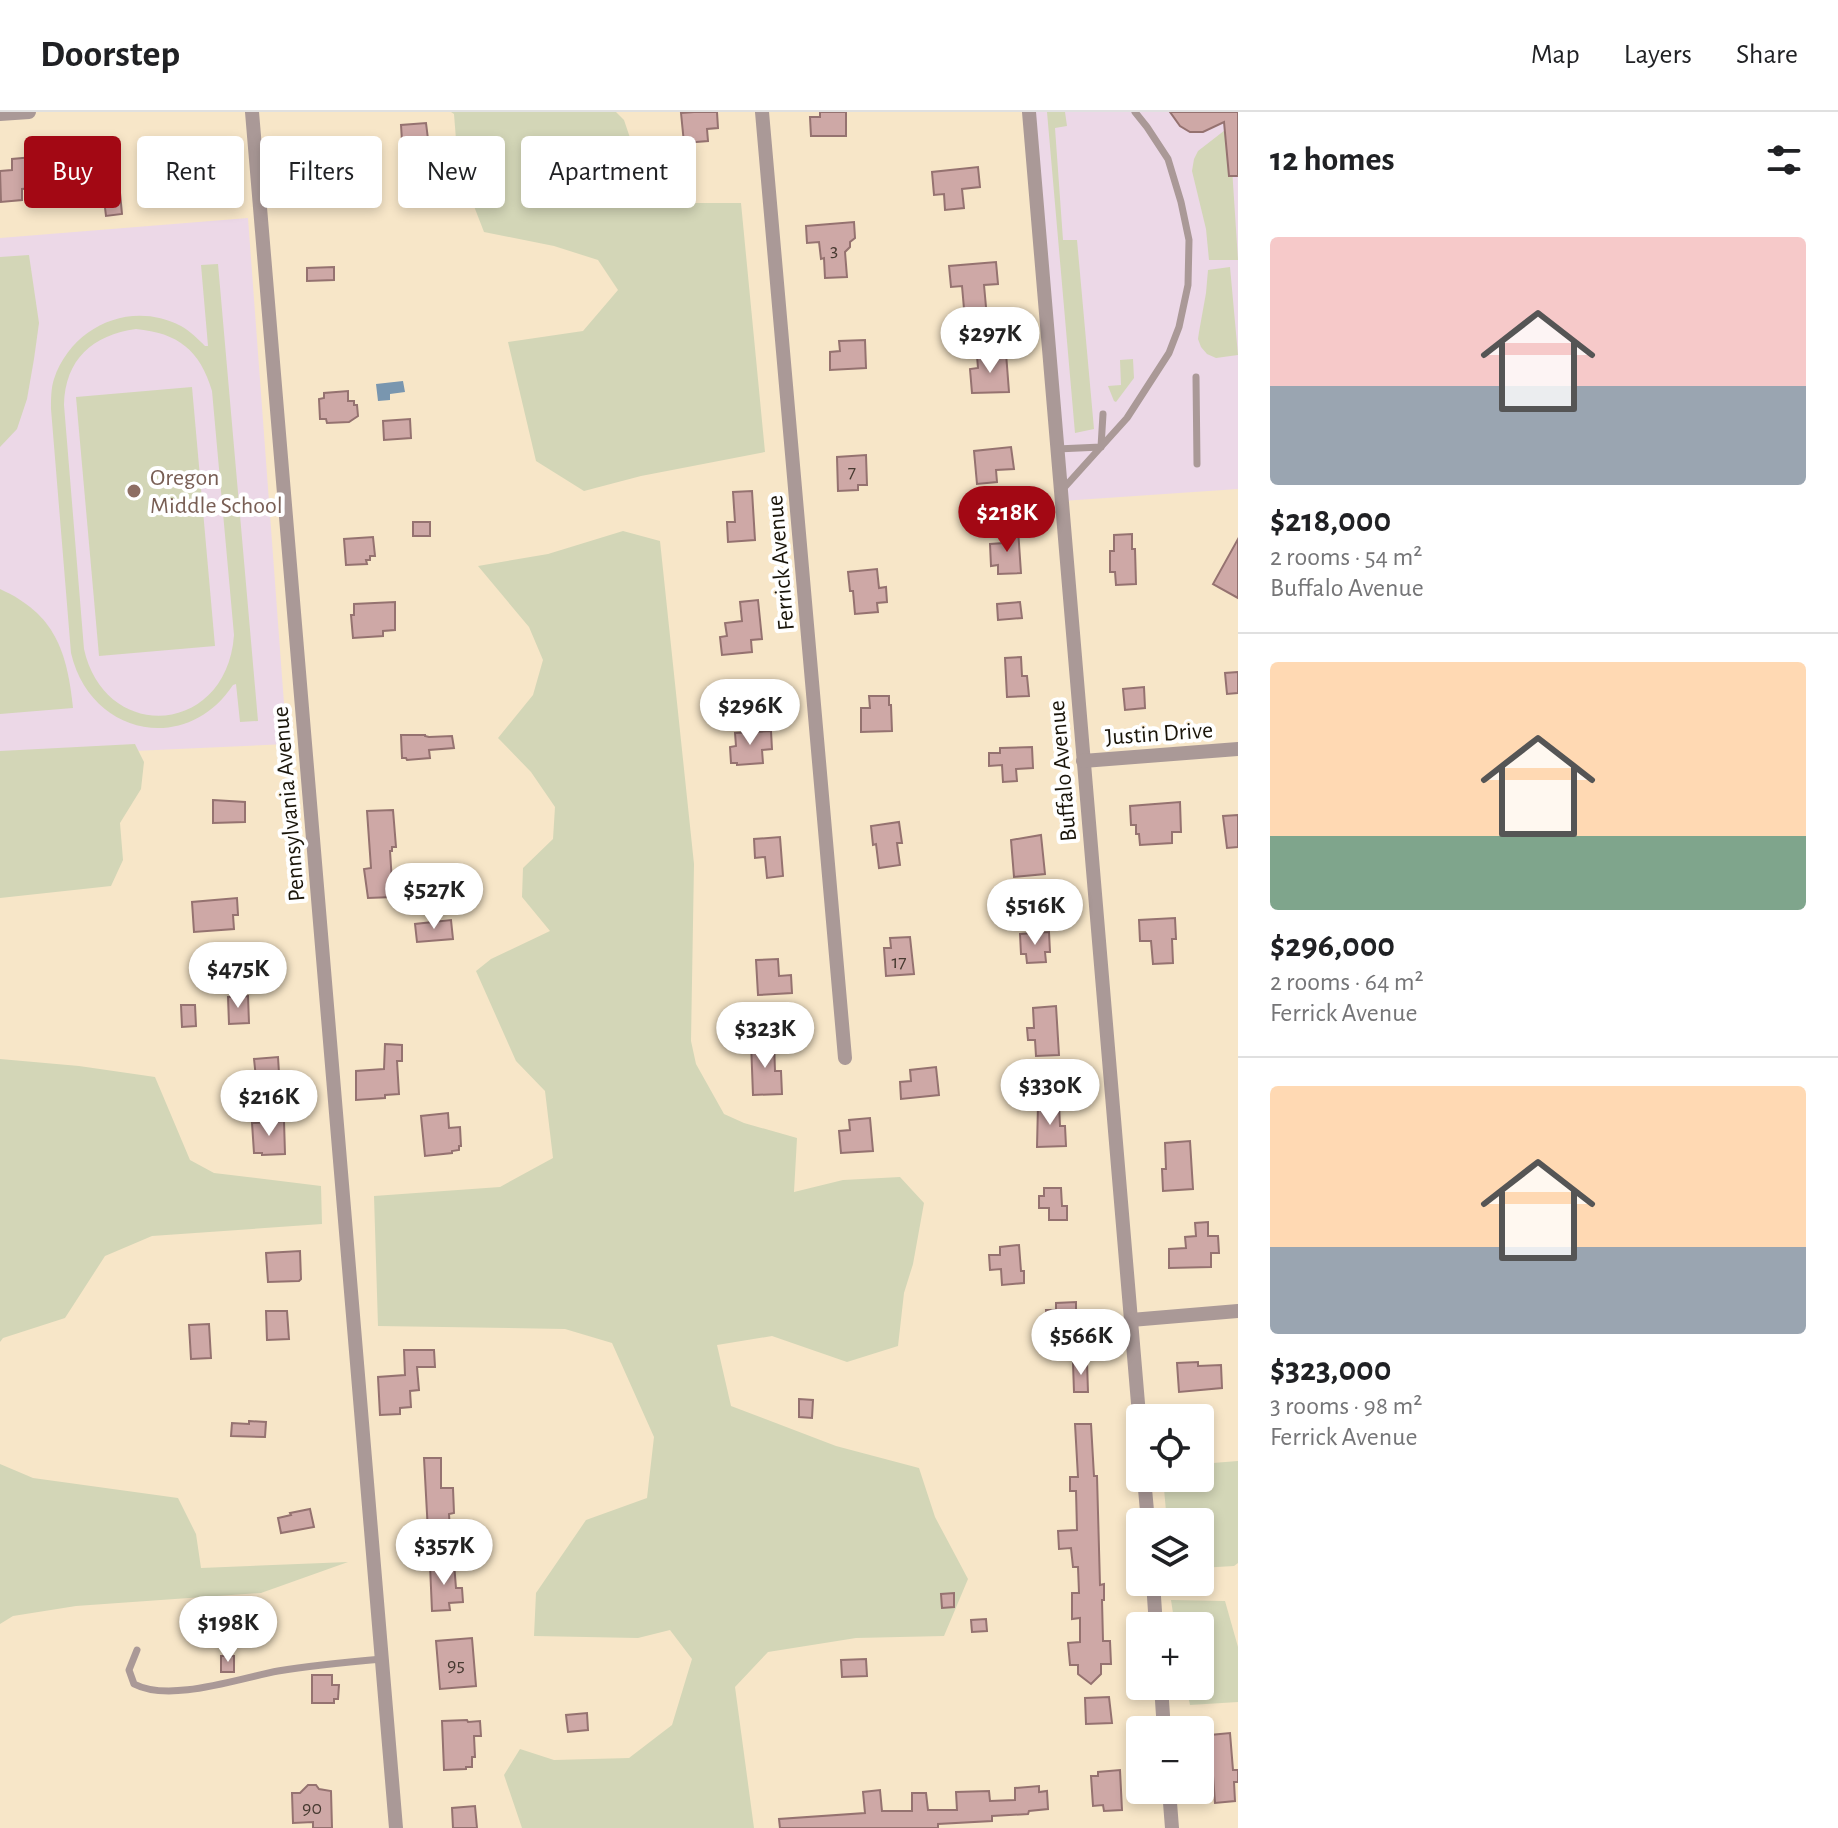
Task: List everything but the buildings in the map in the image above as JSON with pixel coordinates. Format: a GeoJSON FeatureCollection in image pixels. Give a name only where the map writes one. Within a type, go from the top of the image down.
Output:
{"type":"FeatureCollection","features":[{"type":"Feature","properties":{"kind":"street"},"geometry":{"type":"LineString","coordinates":[[0,114],[29,112]]}},
{"type":"Feature","properties":{"kind":"street","name":"Pennsylvania Avenue"},"geometry":{"type":"LineString","coordinates":[[252,112],[396,1828]]}},
{"type":"Feature","properties":{"kind":"street","name":"Ferrick Avenue"},"geometry":{"type":"LineString","coordinates":[[762,112],[845,1058]]}},
{"type":"Feature","properties":{"kind":"street","name":"Buffalo Avenue"},"geometry":{"type":"LineString","coordinates":[[1029,112],[1138,1404]]}},
{"type":"Feature","properties":{"kind":"street","name":"Justin Drive"},"geometry":{"type":"LineString","coordinates":[[1083,761],[1238,749]]}},
{"type":"Feature","properties":{"kind":"street"},"geometry":{"type":"LineString","coordinates":[[1131,1320],[1238,1311]]}},
{"type":"Feature","properties":{"kind":"street"},"geometry":{"type":"LineString","coordinates":[[1170,1804],[1172,1828]]}},
{"type":"Feature","properties":{"kind":"lane"},"geometry":{"type":"LineString","coordinates":[[1061,492],[1127,418],[1169,353],[1179,327],[1188,285],[1189,240],[1168,159],[1135,112]]}},
{"type":"Feature","properties":{"kind":"lane"},"geometry":{"type":"LineString","coordinates":[[1196,377],[1197,464]]}},
{"type":"Feature","properties":{"kind":"lane"},"geometry":{"type":"LineString","coordinates":[[1101,447],[1103,414]]}},
{"type":"Feature","properties":{"kind":"lane"},"geometry":{"type":"LineString","coordinates":[[1057,449],[1101,447]]}},
{"type":"Feature","properties":{"kind":"lane"},"geometry":{"type":"LineString","coordinates":[[137,1650],[129,1670],[134,1684],[142,1689],[157,1691],[203,1688],[276,1671],[382,1659]]}},
{"type":"Feature","properties":{"kind":"shaded area"},"geometry":{"type":"Polygon","coordinates":[[[1028,112],[1238,112],[1238,489],[1062,501],[1028,112]]]}},
{"type":"Feature","properties":{"kind":"shaded area","name":"Oregon Middle School"},"geometry":{"type":"Polygon","coordinates":[[[248,218],[287,744],[0,757],[0,238],[248,218]]]}},
{"type":"Feature","properties":{"kind":"green space"},"geometry":{"type":"Polygon","coordinates":[[[451,112],[616,112],[624,120],[629,136],[521,136],[521,208],[696,208],[696,203],[741,203],[765,452],[641,476],[584,491],[536,461],[508,342],[583,331],[618,290],[598,260],[554,246],[484,232],[475,208],[505,208],[505,136],[456,136],[454,114],[451,112]]]}},
{"type":"Feature","properties":{"kind":"green space"},"geometry":{"type":"Polygon","coordinates":[[[1047,112],[1065,112],[1067,126],[1055,128],[1063,240],[1077,240],[1094,429],[1075,433],[1047,112]]]}},
{"type":"Feature","properties":{"kind":"green space"},"geometry":{"type":"Polygon","coordinates":[[[1238,120],[1230,137],[1238,260],[1209,260],[1206,229],[1192,171],[1194,159],[1198,151],[1238,120]]]}},
{"type":"Feature","properties":{"kind":"green space"},"geometry":{"type":"Polygon","coordinates":[[[29,255],[39,323],[34,359],[27,399],[17,429],[0,447],[0,257],[29,255]]]}},
{"type":"Feature","properties":{"kind":"green space"},"geometry":{"type":"Polygon","coordinates":[[[218,264],[258,721],[240,722],[236,684],[213,707],[191,721],[166,728],[142,726],[118,718],[98,703],[81,681],[71,653],[52,390],[63,360],[74,345],[89,332],[124,317],[162,319],[181,326],[208,346],[201,265],[218,264]],[[136,329],[121,332],[84,352],[70,375],[64,405],[84,649],[96,680],[115,701],[139,713],[164,716],[189,709],[211,693],[226,668],[234,635],[212,391],[194,354],[175,340],[136,329]]]}},
{"type":"Feature","properties":{"kind":"green space"},"geometry":{"type":"Polygon","coordinates":[[[1230,267],[1238,355],[1216,358],[1207,354],[1198,339],[1208,270],[1230,267]]]}},
{"type":"Feature","properties":{"kind":"green space"},"geometry":{"type":"Polygon","coordinates":[[[1133,359],[1134,378],[1116,402],[1108,386],[1121,385],[1120,360],[1133,359]]]}},
{"type":"Feature","properties":{"kind":"green space"},"geometry":{"type":"Polygon","coordinates":[[[192,387],[215,646],[99,656],[76,397],[192,387]]]}},
{"type":"Feature","properties":{"kind":"green space"},"geometry":{"type":"Polygon","coordinates":[[[623,531],[660,541],[694,864],[691,1041],[696,1064],[724,1114],[797,1138],[794,1192],[843,1180],[900,1177],[924,1203],[913,1264],[904,1293],[898,1346],[847,1362],[772,1336],[717,1345],[731,1406],[836,1446],[919,1468],[935,1517],[968,1579],[944,1636],[856,1638],[768,1652],[735,1687],[754,1828],[522,1828],[504,1775],[520,1749],[554,1760],[629,1758],[672,1725],[692,1659],[670,1630],[638,1638],[534,1636],[536,1593],[586,1520],[647,1498],[654,1437],[612,1343],[565,1329],[378,1326],[374,1196],[500,1187],[553,1158],[545,1091],[516,1061],[476,971],[491,959],[550,931],[522,897],[523,868],[553,839],[555,807],[531,772],[498,738],[533,695],[543,660],[529,627],[478,566],[548,554],[623,531]]]}},
{"type":"Feature","properties":{"kind":"green space"},"geometry":{"type":"Polygon","coordinates":[[[0,589],[34,610],[55,636],[67,669],[73,708],[0,714],[0,589]]]}},
{"type":"Feature","properties":{"kind":"green space"},"geometry":{"type":"Polygon","coordinates":[[[135,744],[144,762],[141,789],[120,823],[123,860],[111,886],[0,898],[0,751],[135,744]]]}},
{"type":"Feature","properties":{"kind":"green space"},"geometry":{"type":"Polygon","coordinates":[[[0,1059],[155,1077],[190,1160],[214,1173],[321,1186],[322,1224],[152,1236],[105,1256],[65,1318],[3,1338],[0,1342],[0,1059]]]}},
{"type":"Feature","properties":{"kind":"green space"},"geometry":{"type":"Polygon","coordinates":[[[1238,1461],[1238,1563],[1234,1566],[1214,1567],[1214,1508],[1166,1508],[1164,1492],[1214,1492],[1214,1463],[1238,1461]]]}},
{"type":"Feature","properties":{"kind":"green space"},"geometry":{"type":"Polygon","coordinates":[[[0,1464],[33,1478],[178,1498],[196,1534],[201,1568],[348,1562],[261,1593],[76,1606],[13,1616],[0,1624],[0,1464]]]}},
{"type":"Feature","properties":{"kind":"green space"},"geometry":{"type":"Polygon","coordinates":[[[1171,1600],[1225,1601],[1238,1647],[1238,1702],[1190,1705],[1189,1700],[1214,1700],[1214,1612],[1173,1612],[1171,1600]]]}},
{"type":"Feature","properties":{"kind":"water"},"geometry":{"type":"Polygon","coordinates":[[[403,381],[405,392],[390,394],[390,400],[378,401],[376,384],[403,381]]]}},
{"type":"Feature","properties":{"kind":"place","name":"Oregon Middle School"},"geometry":{"type":"Point","coordinates":[134,491]}}]}
